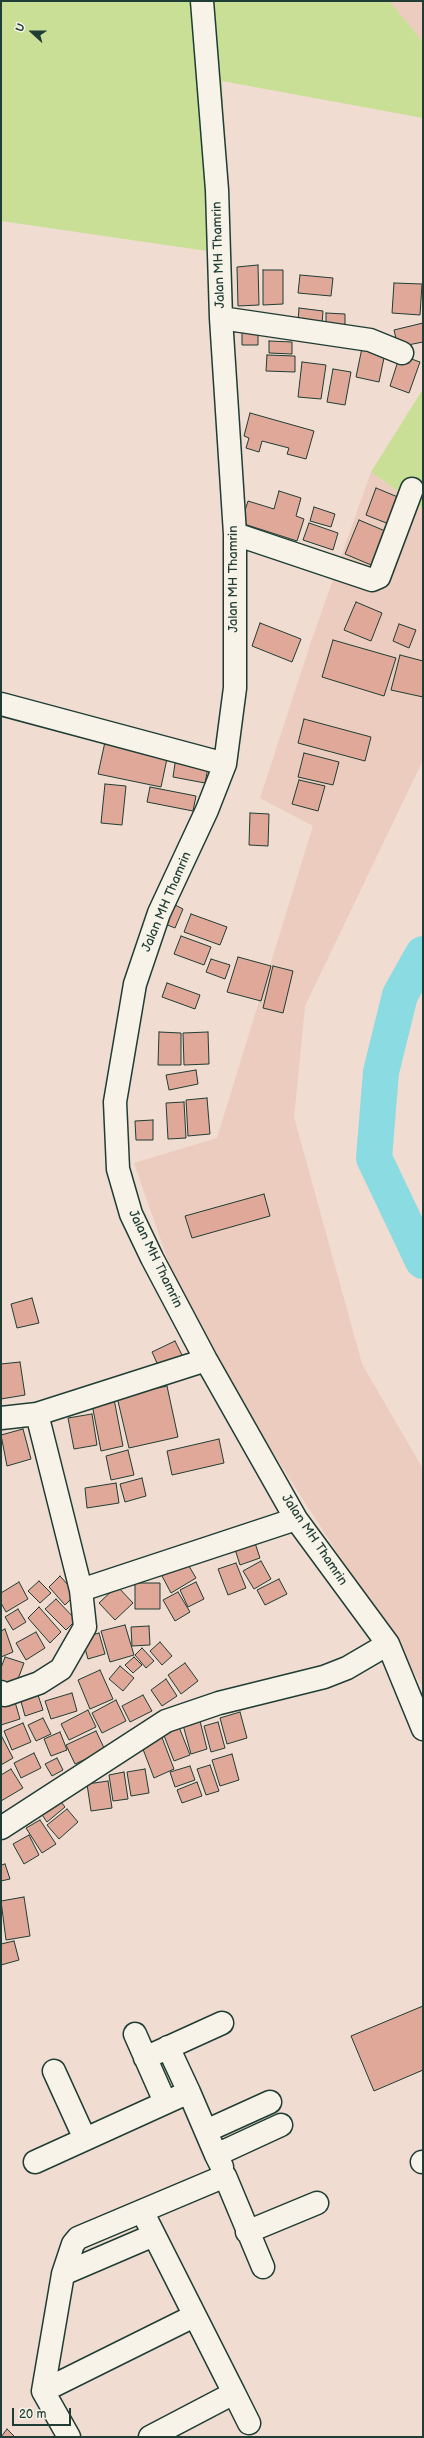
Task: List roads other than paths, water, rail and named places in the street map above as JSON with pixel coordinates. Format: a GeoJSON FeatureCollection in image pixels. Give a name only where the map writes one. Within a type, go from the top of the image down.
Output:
{"type":"FeatureCollection","features":[{"type":"Feature","properties":{"kind":"street","name":"Jalan MH Thamrin"},"geometry":{"type":"LineString","coordinates":[[202,1],[217,190],[221,318],[235,534],[235,688],[225,764],[207,810],[159,913],[135,984],[115,1102],[118,1169],[131,1214],[152,1258],[206,1360],[296,1519],[388,1644],[423,1729]]}},
{"type":"Feature","properties":{"kind":"street"},"geometry":{"type":"LineString","coordinates":[[221,318],[370,340],[402,353]]}},
{"type":"Feature","properties":{"kind":"street"},"geometry":{"type":"LineString","coordinates":[[235,534],[372,580],[378,577],[412,489]]}},
{"type":"Feature","properties":{"kind":"street"},"geometry":{"type":"LineString","coordinates":[[1,704],[225,764]]}},
{"type":"Feature","properties":{"kind":"street"},"geometry":{"type":"LineString","coordinates":[[1,1418],[37,1414],[206,1360]]}},
{"type":"Feature","properties":{"kind":"street"},"geometry":{"type":"LineString","coordinates":[[1,1692],[5,1695],[39,1683],[61,1669],[86,1627],[81,1590],[37,1414]]}},
{"type":"Feature","properties":{"kind":"street"},"geometry":{"type":"LineString","coordinates":[[81,1590],[296,1519]]}},
{"type":"Feature","properties":{"kind":"street"},"geometry":{"type":"LineString","coordinates":[[1,1828],[166,1721],[219,1703],[324,1677],[347,1668],[388,1644]]}},
{"type":"Feature","properties":{"kind":"street"},"geometry":{"type":"LineString","coordinates":[[145,2058],[222,2023]]}},
{"type":"Feature","properties":{"kind":"street"},"geometry":{"type":"LineString","coordinates":[[135,2034],[165,2102]]}},
{"type":"Feature","properties":{"kind":"street"},"geometry":{"type":"LineString","coordinates":[[168,2048],[206,2131],[247,2232],[263,2267]]}},
{"type":"Feature","properties":{"kind":"street"},"geometry":{"type":"LineString","coordinates":[[54,2070],[85,2139]]}},
{"type":"Feature","properties":{"kind":"street"},"geometry":{"type":"LineString","coordinates":[[35,2162],[188,2092]]}},
{"type":"Feature","properties":{"kind":"street"},"geometry":{"type":"LineString","coordinates":[[206,2131],[270,2102]]}},
{"type":"Feature","properties":{"kind":"street"},"geometry":{"type":"LineString","coordinates":[[216,2155],[280,2125]]}},
{"type":"Feature","properties":{"kind":"street"},"geometry":{"type":"LineString","coordinates":[[69,2437],[43,2391],[63,2274],[73,2244],[78,2238],[225,2176]]}},
{"type":"Feature","properties":{"kind":"street"},"geometry":{"type":"LineString","coordinates":[[247,2232],[317,2203]]}},
{"type":"Feature","properties":{"kind":"street"},"geometry":{"type":"LineString","coordinates":[[142,2211],[249,2423]]}},
{"type":"Feature","properties":{"kind":"street"},"geometry":{"type":"LineString","coordinates":[[63,2274],[154,2235]]}},
{"type":"Feature","properties":{"kind":"street"},"geometry":{"type":"LineString","coordinates":[[43,2391],[194,2316]]}},
{"type":"Feature","properties":{"kind":"street"},"geometry":{"type":"LineString","coordinates":[[150,2437],[234,2393]]}},
{"type":"Feature","properties":{"kind":"waterway"},"geometry":{"type":"LineString","coordinates":[[423,954],[400,995],[381,1072],[374,1158],[423,1261]]}}]}
